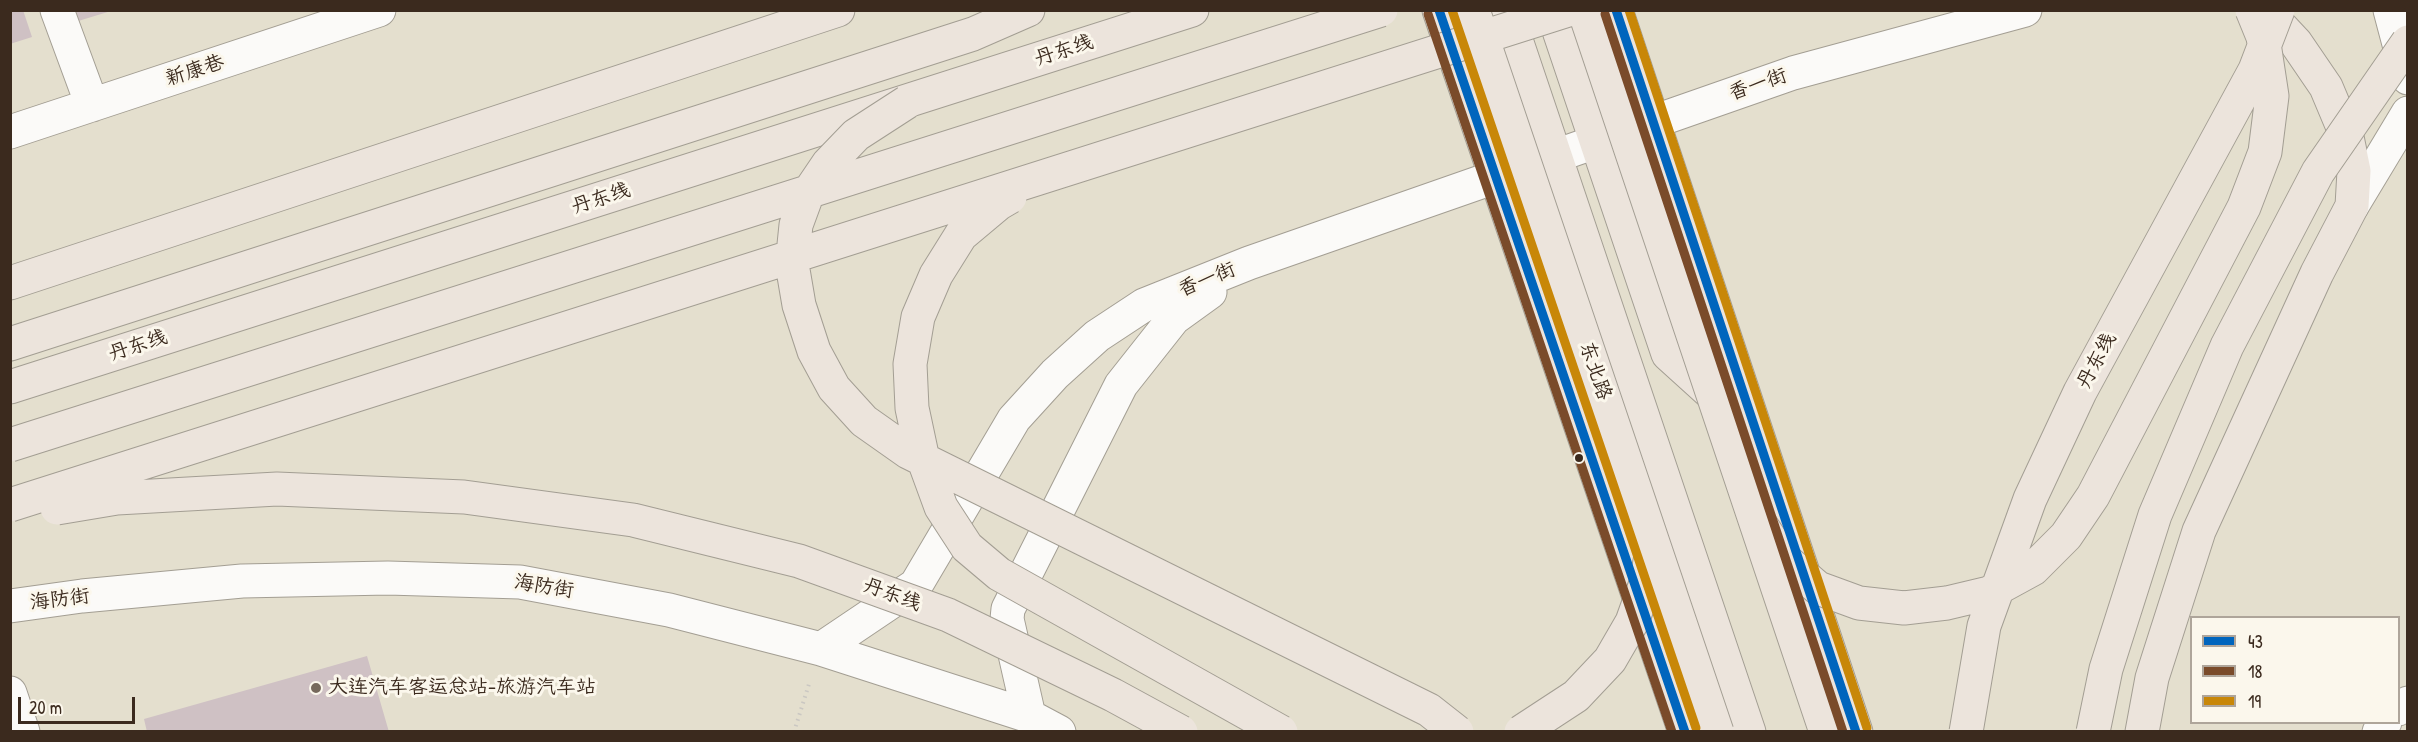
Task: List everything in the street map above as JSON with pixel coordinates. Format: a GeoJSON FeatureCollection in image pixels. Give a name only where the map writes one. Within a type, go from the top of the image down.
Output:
{"type":"FeatureCollection","features":[{"type":"Feature","properties":{"kind":"main road"},"geometry":{"type":"LineString","coordinates":[[10,283],[838,10]]}},
{"type":"Feature","properties":{"kind":"main road"},"geometry":{"type":"LineString","coordinates":[[10,344],[973,34],[1029,10]]}},
{"type":"Feature","properties":{"kind":"main road","name":"丹东线"},"geometry":{"type":"LineString","coordinates":[[10,387],[1192,10]]}},
{"type":"Feature","properties":{"kind":"main road"},"geometry":{"type":"LineString","coordinates":[[10,445],[1381,10]]}},
{"type":"Feature","properties":{"kind":"main road"},"geometry":{"type":"LineString","coordinates":[[1439,10],[1684,732]]}},
{"type":"Feature","properties":{"kind":"main road","name":"东北路"},"geometry":{"type":"LineString","coordinates":[[1473,10],[1717,732]]}},
{"type":"Feature","properties":{"kind":"main road","name":"东北路"},"geometry":{"type":"LineString","coordinates":[[1506,10],[1749,732]]}},
{"type":"Feature","properties":{"kind":"main road"},"geometry":{"type":"LineString","coordinates":[[1552,10],[1668,354],[1758,436]]}},
{"type":"Feature","properties":{"kind":"main road"},"geometry":{"type":"LineString","coordinates":[[10,505],[1568,10]]}},
{"type":"Feature","properties":{"kind":"main road"},"geometry":{"type":"LineString","coordinates":[[1584,10],[1826,732]]}},
{"type":"Feature","properties":{"kind":"main road"},"geometry":{"type":"LineString","coordinates":[[1616,10],[1857,732]]}},
{"type":"Feature","properties":{"kind":"main road"},"geometry":{"type":"LineString","coordinates":[[1753,513],[1784,558],[1818,588],[1859,603],[1904,608],[1947,603],[1989,593],[2033,569],[2066,536],[2098,486],[2244,207],[2265,153],[2272,96],[2263,37],[2252,10]]}},
{"type":"Feature","properties":{"kind":"main road"},"geometry":{"type":"LineString","coordinates":[[2142,732],[2152,678],[2199,531],[2317,273],[2352,206],[2354,171],[2347,137],[2326,87],[2296,43],[2265,10]]}},
{"type":"Feature","properties":{"kind":"main road","name":"丹东线"},"geometry":{"type":"LineString","coordinates":[[1966,732],[1984,626],[2030,499],[2080,392],[2255,70],[2278,10]]}},
{"type":"Feature","properties":{"kind":"main road"},"geometry":{"type":"LineString","coordinates":[[2093,732],[2106,669],[2155,515],[2227,346],[2318,172],[2408,42]]}},
{"type":"Feature","properties":{"kind":"main road"},"geometry":{"type":"LineString","coordinates":[[907,102],[856,135],[828,164],[807,195],[796,225],[792,264],[799,305],[814,351],[834,388],[864,421],[908,452],[1429,710],[1457,732]]}},
{"type":"Feature","properties":{"kind":"main road"},"geometry":{"type":"LineString","coordinates":[[1044,177],[998,204],[961,235],[936,275],[918,317],[910,364],[912,408],[922,455],[940,507],[967,547],[999,573],[1281,732]]}},
{"type":"Feature","properties":{"kind":"main road","name":"丹东线"},"geometry":{"type":"LineString","coordinates":[[10,516],[117,498],[277,489],[464,497],[633,520],[799,561],[948,615],[1113,695],[1181,732]]}},
{"type":"Feature","properties":{"kind":"main road"},"geometry":{"type":"LineString","coordinates":[[1521,732],[1575,696],[1610,660],[1632,622],[1646,583],[1653,544]]}},
{"type":"Feature","properties":{"kind":"street"},"geometry":{"type":"LineString","coordinates":[[57,10],[92,105]]}},
{"type":"Feature","properties":{"kind":"street","name":"新康巷"},"geometry":{"type":"LineString","coordinates":[[10,132],[379,10]]}},
{"type":"Feature","properties":{"kind":"street","name":"香一街"},"geometry":{"type":"LineString","coordinates":[[821,649],[916,585],[1014,419],[1054,374],[1088,344],[1144,305],[1249,263],[1793,73],[2025,10]]}},
{"type":"Feature","properties":{"kind":"street"},"geometry":{"type":"LineString","coordinates":[[2390,10],[2408,78]]}},
{"type":"Feature","properties":{"kind":"street"},"geometry":{"type":"LineString","coordinates":[[2352,206],[2408,113]]}},
{"type":"Feature","properties":{"kind":"street","name":"香一街"},"geometry":{"type":"LineString","coordinates":[[1029,716],[1007,620],[1008,609],[1120,385],[1174,318],[1249,263]]}},
{"type":"Feature","properties":{"kind":"street","name":"海防街"},"geometry":{"type":"LineString","coordinates":[[10,606],[82,596],[242,580],[388,578],[519,582],[669,609],[821,649],[1029,716],[1059,732]]}},
{"type":"Feature","properties":{"kind":"street"},"geometry":{"type":"LineString","coordinates":[[10,693],[23,732]]}},
{"type":"Feature","properties":{"kind":"path"},"geometry":{"type":"LineString","coordinates":[[795,732],[821,649]]}},
{"type":"Feature","properties":{"kind":"building"},"geometry":{"type":"Polygon","coordinates":[[[10,10],[23,10],[32,37],[10,44],[10,10]]]}},
{"type":"Feature","properties":{"kind":"building"},"geometry":{"type":"Polygon","coordinates":[[[72,10],[111,10],[111,11],[75,22],[72,10]]]}},
{"type":"Feature","properties":{"kind":"building","name":"大连汽车客运总站-旅游汽车站"},"geometry":{"type":"Polygon","coordinates":[[[367,656],[389,732],[147,732],[144,719],[367,656]]]}},
{"type":"Feature","properties":{"kind":"transit line","name":"43"},"geometry":{"type":"LineString","coordinates":[[1439,10],[1685,732]]}},
{"type":"Feature","properties":{"kind":"transit line","name":"19"},"geometry":{"type":"LineString","coordinates":[[1452,10],[1696,728]]}},
{"type":"Feature","properties":{"kind":"transit line","name":"43"},"geometry":{"type":"LineString","coordinates":[[1616,10],[1856,732]]}},
{"type":"Feature","properties":{"kind":"transit line","name":"19"},"geometry":{"type":"LineString","coordinates":[[1629,10],[1867,728]]}},
{"type":"Feature","properties":{"kind":"transit line","name":"18"},"geometry":{"type":"LineString","coordinates":[[1428,14],[1672,732]]}},
{"type":"Feature","properties":{"kind":"transit line","name":"18"},"geometry":{"type":"LineString","coordinates":[[1605,14],[1843,732]]}},
{"type":"Feature","properties":{"kind":"place","name":"大连汽车客运总站-旅游汽车站"},"geometry":{"type":"Point","coordinates":[316,688]}}]}
